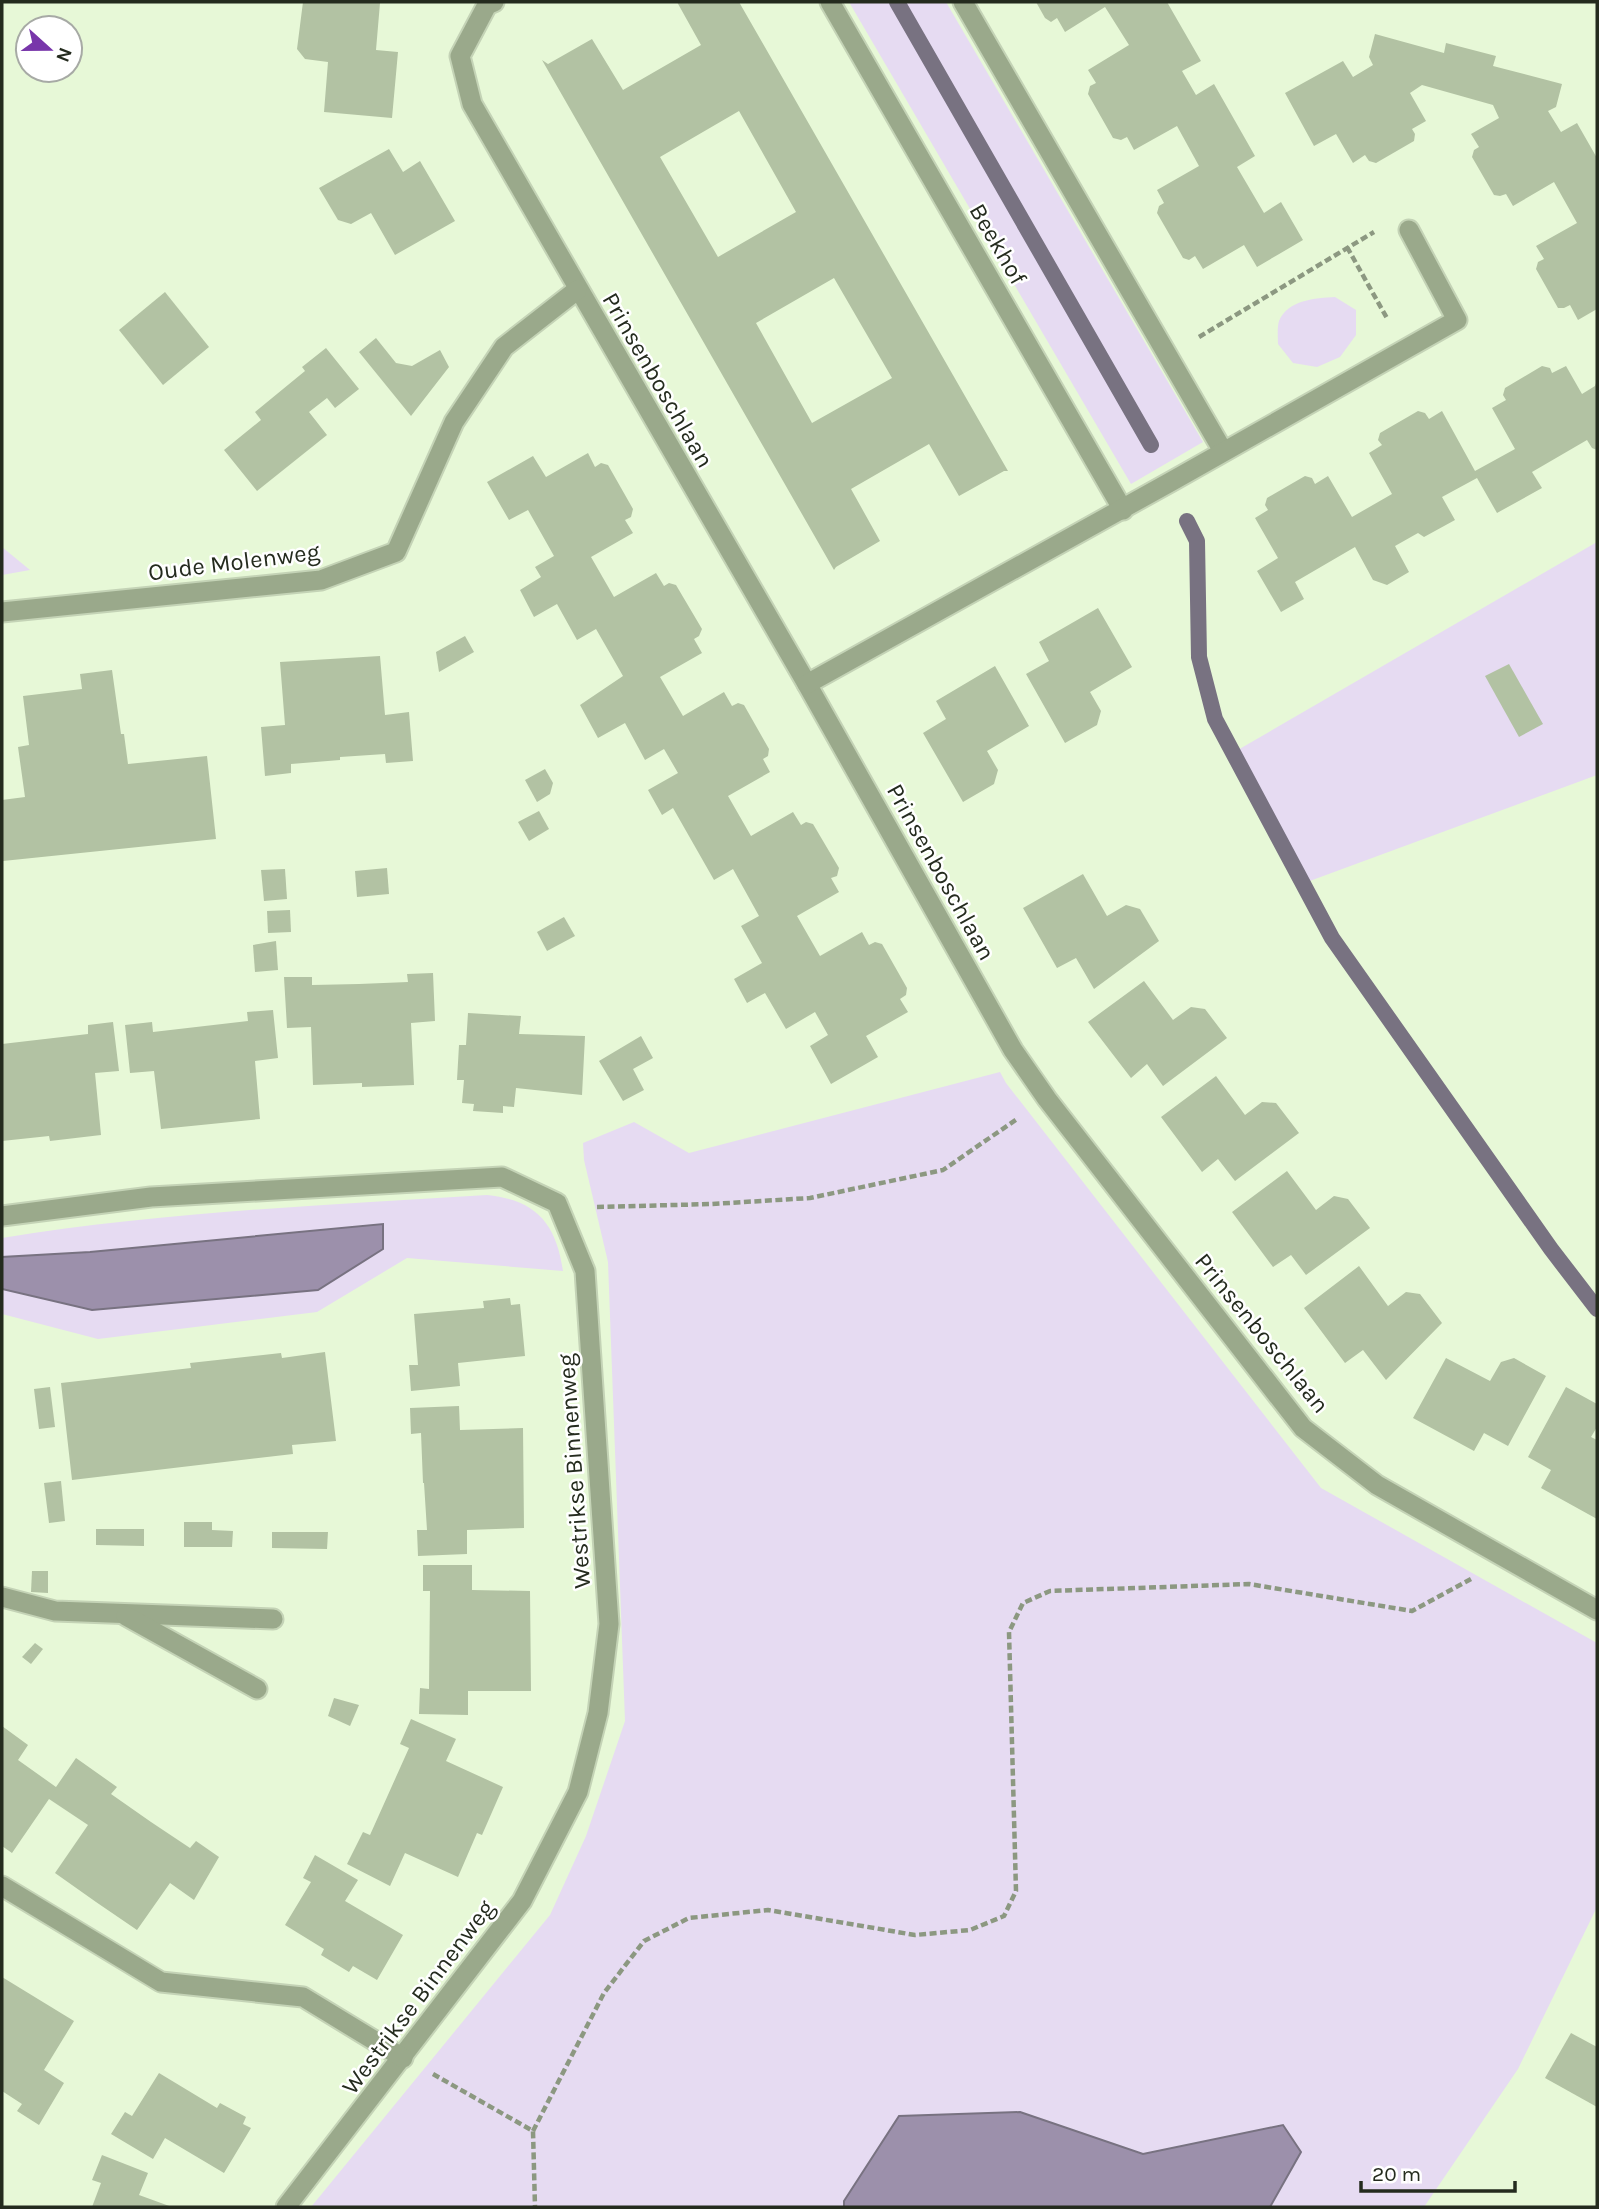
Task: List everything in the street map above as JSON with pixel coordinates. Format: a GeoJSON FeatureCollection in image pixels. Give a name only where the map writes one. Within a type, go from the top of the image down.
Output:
{"type":"FeatureCollection","features":[{"type":"Feature","properties":{"kind":"street","name":"Prinsenboschlaan"},"geometry":{"type":"LineString","coordinates":[[494,2],[488,5],[460,57],[472,104],[577,290],[807,684],[1013,1050],[1047,1099],[1303,1429],[1377,1485],[1597,1610]]}},
{"type":"Feature","properties":{"kind":"street","name":"Beekhof"},"geometry":{"type":"LineString","coordinates":[[830,2],[1123,510]]}},
{"type":"Feature","properties":{"kind":"street"},"geometry":{"type":"LineString","coordinates":[[963,2],[1223,451]]}},
{"type":"Feature","properties":{"kind":"street"},"geometry":{"type":"LineString","coordinates":[[807,684],[1123,510],[1457,320],[1409,230]]}},
{"type":"Feature","properties":{"kind":"street","name":"Oude Molenweg"},"geometry":{"type":"LineString","coordinates":[[2,612],[321,580],[396,552],[454,422],[504,347],[577,290]]}},
{"type":"Feature","properties":{"kind":"street"},"geometry":{"type":"LineString","coordinates":[[2,1216],[151,1197],[502,1177],[557,1203],[559,1208]]}},
{"type":"Feature","properties":{"kind":"street","name":"Westrikse Binnenweg"},"geometry":{"type":"LineString","coordinates":[[286,2207],[522,1901],[578,1793],[598,1713],[609,1625],[585,1271],[559,1208]]}},
{"type":"Feature","properties":{"kind":"street"},"geometry":{"type":"LineString","coordinates":[[2,1597],[55,1611],[272,1619]]}},
{"type":"Feature","properties":{"kind":"street"},"geometry":{"type":"LineString","coordinates":[[122,1614],[257,1689]]}},
{"type":"Feature","properties":{"kind":"street"},"geometry":{"type":"LineString","coordinates":[[2,1886],[161,1982],[303,1997],[403,2058]]}},
{"type":"Feature","properties":{"kind":"path"},"geometry":{"type":"LineString","coordinates":[[1168,356],[1380,228],[1409,230]]}},
{"type":"Feature","properties":{"kind":"path"},"geometry":{"type":"LineString","coordinates":[[1348,247],[1392,327]]}},
{"type":"Feature","properties":{"kind":"path"},"geometry":{"type":"LineString","coordinates":[[559,1208],[712,1205],[810,1198],[943,1170],[1047,1099]]}},
{"type":"Feature","properties":{"kind":"path"},"geometry":{"type":"LineString","coordinates":[[535,2207],[533,2131],[604,1993],[644,1941],[689,1918],[768,1910],[915,1935],[970,1930],[1004,1916],[1016,1891],[1010,1632],[1024,1603],[1050,1591],[1249,1584],[1412,1611],[1508,1559]]}},
{"type":"Feature","properties":{"kind":"path"},"geometry":{"type":"LineString","coordinates":[[403,2058],[533,2131]]}},
{"type":"Feature","properties":{"kind":"shaded area"},"geometry":{"type":"Polygon","coordinates":[[[849,2],[946,2],[1203,442],[1131,484],[849,2]]]}},
{"type":"Feature","properties":{"kind":"shaded area"},"geometry":{"type":"Polygon","coordinates":[[[1335,297],[1356,310],[1356,335],[1340,357],[1317,367],[1293,363],[1278,344],[1278,323],[1283,314],[1295,304],[1335,297]]]}},
{"type":"Feature","properties":{"kind":"shaded area"},"geometry":{"type":"Polygon","coordinates":[[[1597,542],[1597,775],[1307,882],[1236,751],[1597,542]]]}},
{"type":"Feature","properties":{"kind":"shaded area"},"geometry":{"type":"Polygon","coordinates":[[[2,547],[30,570],[2,575],[2,547]]]}},
{"type":"Feature","properties":{"kind":"shaded area"},"geometry":{"type":"Polygon","coordinates":[[[1000,1072],[1321,1488],[1597,1643],[1597,1907],[1518,2069],[1424,2207],[1270,2207],[1301,2152],[1283,2125],[1143,2154],[1020,2112],[900,2116],[844,2201],[844,2207],[311,2207],[550,1915],[586,1836],[625,1721],[608,1262],[584,1160],[583,1143],[634,1122],[689,1153],[1000,1072]]]}},
{"type":"Feature","properties":{"kind":"shaded area"},"geometry":{"type":"Polygon","coordinates":[[[487,1195],[519,1202],[541,1217],[555,1240],[563,1271],[407,1258],[317,1312],[98,1339],[2,1314],[2,1238],[183,1216],[487,1195]]]}},
{"type":"Feature","properties":{"kind":"shaded area"},"geometry":{"type":"Polygon","coordinates":[[[383,1224],[383,1249],[318,1290],[92,1310],[2,1289],[2,1257],[90,1252],[383,1224]]]}},
{"type":"Feature","properties":{"kind":"shaded area"},"geometry":{"type":"Polygon","coordinates":[[[1020,2112],[1143,2154],[1283,2125],[1301,2152],[1270,2207],[844,2207],[844,2201],[899,2116],[1020,2112]]]}},
{"type":"Feature","properties":{"kind":"building"},"geometry":{"type":"Polygon","coordinates":[[[303,2],[380,3],[376,50],[398,52],[392,118],[324,112],[328,62],[305,59],[297,49],[303,2]]]}},
{"type":"Feature","properties":{"kind":"building"},"geometry":{"type":"Polygon","coordinates":[[[677,2],[739,2],[1008,471],[959,496],[929,444],[851,489],[880,541],[834,570],[542,60],[548,64],[592,39],[623,90],[701,45],[677,2]],[[739,111],[660,157],[718,257],[796,212],[739,111]],[[834,278],[756,323],[812,423],[892,378],[834,278]]]}},
{"type":"Feature","properties":{"kind":"building"},"geometry":{"type":"Polygon","coordinates":[[[1036,2],[1167,2],[1201,61],[1182,71],[1196,95],[1214,84],[1255,156],[1237,167],[1264,213],[1281,202],[1303,240],[1257,267],[1244,245],[1203,269],[1195,256],[1189,260],[1183,258],[1157,213],[1159,206],[1164,203],[1157,190],[1199,166],[1177,126],[1134,150],[1127,137],[1121,140],[1113,138],[1088,94],[1090,86],[1096,83],[1088,70],[1129,45],[1105,7],[1065,32],[1057,18],[1051,22],[1045,18],[1036,2]]]}},
{"type":"Feature","properties":{"kind":"building"},"geometry":{"type":"Polygon","coordinates":[[[1375,34],[1444,53],[1446,43],[1496,56],[1493,66],[1562,84],[1556,107],[1548,111],[1561,132],[1577,123],[1597,158],[1597,309],[1578,320],[1570,305],[1558,308],[1536,269],[1538,262],[1544,259],[1536,246],[1577,223],[1554,182],[1513,206],[1506,194],[1494,195],[1472,157],[1474,150],[1479,147],[1471,134],[1499,118],[1493,105],[1422,85],[1410,93],[1426,121],[1412,129],[1415,134],[1414,141],[1376,163],[1369,161],[1365,155],[1353,163],[1336,134],[1314,146],[1285,93],[1343,61],[1353,77],[1373,65],[1369,57],[1375,34]]]}},
{"type":"Feature","properties":{"kind":"building"},"geometry":{"type":"Polygon","coordinates":[[[389,149],[403,172],[420,161],[455,221],[395,255],[371,213],[351,224],[338,220],[319,188],[389,149]]]}},
{"type":"Feature","properties":{"kind":"building"},"geometry":{"type":"Polygon","coordinates":[[[165,292],[209,347],[163,385],[119,330],[165,292]]]}},
{"type":"Feature","properties":{"kind":"building"},"geometry":{"type":"Polygon","coordinates":[[[376,338],[396,363],[412,366],[440,350],[449,367],[411,416],[359,352],[376,338]]]}},
{"type":"Feature","properties":{"kind":"building"},"geometry":{"type":"Polygon","coordinates":[[[326,348],[359,389],[335,408],[327,398],[309,412],[327,435],[257,491],[224,450],[261,420],[255,412],[305,371],[302,367],[326,348]]]}},
{"type":"Feature","properties":{"kind":"building"},"geometry":{"type":"Polygon","coordinates":[[[1542,366],[1550,368],[1552,373],[1566,366],[1582,394],[1595,386],[1597,380],[1597,450],[1592,448],[1587,440],[1532,472],[1542,488],[1497,513],[1477,478],[1442,497],[1455,520],[1424,537],[1418,533],[1395,546],[1409,572],[1387,585],[1373,580],[1355,547],[1295,582],[1304,599],[1281,612],[1257,571],[1278,558],[1255,518],[1268,510],[1265,505],[1267,498],[1305,476],[1312,478],[1315,484],[1328,476],[1352,517],[1392,494],[1369,453],[1382,445],[1378,440],[1380,433],[1418,411],[1425,413],[1429,419],[1442,411],[1475,471],[1515,449],[1492,408],[1506,400],[1503,395],[1505,388],[1542,366]]]}},
{"type":"Feature","properties":{"kind":"building"},"geometry":{"type":"Polygon","coordinates":[[[588,453],[595,467],[601,463],[608,465],[633,509],[631,517],[625,520],[633,533],[591,557],[614,597],[656,573],[664,586],[669,583],[676,585],[702,629],[694,639],[702,653],[660,677],[683,716],[724,692],[732,706],[738,703],[744,705],[769,749],[768,756],[763,759],[770,772],[728,796],[751,836],[793,812],[801,825],[806,822],[813,824],[839,868],[837,876],[831,878],[839,892],[797,916],[820,956],[862,932],[869,945],[875,942],[882,944],[907,988],[906,995],[900,999],[908,1012],[866,1036],[878,1057],[831,1084],[810,1046],[828,1035],[815,1012],[786,1029],[765,993],[747,1003],[734,979],[762,963],[741,926],[759,916],[733,869],[714,880],[673,808],[662,815],[648,790],[678,773],[664,749],[645,760],[625,723],[598,738],[580,705],[623,676],[596,629],[577,640],[557,604],[534,617],[520,590],[541,577],[535,567],[554,556],[528,510],[509,520],[487,482],[533,456],[546,477],[588,453]]]}},
{"type":"Feature","properties":{"kind":"building"},"geometry":{"type":"Polygon","coordinates":[[[1098,608],[1132,667],[1090,692],[1101,711],[1097,725],[1065,743],[1026,674],[1049,661],[1039,642],[1098,608]]]}},
{"type":"Feature","properties":{"kind":"building"},"geometry":{"type":"Polygon","coordinates":[[[465,636],[474,652],[439,672],[436,652],[465,636]]]}},
{"type":"Feature","properties":{"kind":"building"},"geometry":{"type":"Polygon","coordinates":[[[380,656],[385,715],[409,712],[413,761],[386,763],[385,754],[340,757],[340,760],[291,764],[291,773],[265,776],[261,727],[285,725],[280,662],[380,656]]]}},
{"type":"Feature","properties":{"kind":"building"},"geometry":{"type":"Polygon","coordinates":[[[1509,664],[1543,724],[1519,737],[1485,676],[1509,664]]]}},
{"type":"Feature","properties":{"kind":"building"},"geometry":{"type":"Polygon","coordinates":[[[995,666],[1029,726],[987,751],[998,770],[994,784],[963,802],[923,733],[946,719],[936,701],[995,666]]]}},
{"type":"Feature","properties":{"kind":"building"},"geometry":{"type":"Polygon","coordinates":[[[112,670],[128,764],[207,756],[216,839],[3,861],[2,800],[25,797],[18,747],[29,745],[23,696],[82,689],[80,674],[112,670]]]}},
{"type":"Feature","properties":{"kind":"building"},"geometry":{"type":"Polygon","coordinates":[[[545,769],[553,783],[550,794],[537,802],[525,780],[545,769]]]}},
{"type":"Feature","properties":{"kind":"building"},"geometry":{"type":"Polygon","coordinates":[[[539,811],[549,829],[529,841],[518,822],[539,811]]]}},
{"type":"Feature","properties":{"kind":"building"},"geometry":{"type":"Polygon","coordinates":[[[387,868],[389,894],[357,897],[355,871],[387,868]]]}},
{"type":"Feature","properties":{"kind":"building"},"geometry":{"type":"Polygon","coordinates":[[[285,869],[287,899],[264,901],[261,870],[285,869]]]}},
{"type":"Feature","properties":{"kind":"building"},"geometry":{"type":"Polygon","coordinates":[[[1083,874],[1107,916],[1126,905],[1140,909],[1159,941],[1094,989],[1076,958],[1057,968],[1023,908],[1083,874]]]}},
{"type":"Feature","properties":{"kind":"building"},"geometry":{"type":"Polygon","coordinates":[[[290,910],[291,932],[268,933],[267,911],[290,910]]]}},
{"type":"Feature","properties":{"kind":"building"},"geometry":{"type":"Polygon","coordinates":[[[564,917],[575,936],[547,951],[537,932],[564,917]]]}},
{"type":"Feature","properties":{"kind":"building"},"geometry":{"type":"Polygon","coordinates":[[[276,941],[278,970],[255,972],[253,945],[276,941]]]}},
{"type":"Feature","properties":{"kind":"building"},"geometry":{"type":"Polygon","coordinates":[[[433,973],[435,1021],[411,1023],[414,1085],[313,1085],[311,1027],[287,1028],[284,977],[312,977],[312,985],[359,984],[408,982],[407,974],[433,973]]]}},
{"type":"Feature","properties":{"kind":"building"},"geometry":{"type":"Polygon","coordinates":[[[1144,981],[1173,1020],[1191,1007],[1205,1009],[1227,1038],[1163,1086],[1147,1064],[1131,1078],[1088,1022],[1144,981]]]}},
{"type":"Feature","properties":{"kind":"building"},"geometry":{"type":"Polygon","coordinates":[[[273,1010],[278,1058],[255,1061],[260,1119],[161,1129],[154,1071],[130,1073],[125,1025],[152,1022],[153,1032],[248,1021],[247,1012],[273,1010]]]}},
{"type":"Feature","properties":{"kind":"building"},"geometry":{"type":"Polygon","coordinates":[[[468,1013],[521,1016],[519,1034],[585,1036],[582,1095],[516,1088],[514,1107],[503,1106],[503,1113],[473,1111],[474,1104],[462,1103],[464,1080],[457,1080],[459,1045],[466,1045],[468,1013]]]}},
{"type":"Feature","properties":{"kind":"building"},"geometry":{"type":"Polygon","coordinates":[[[113,1022],[119,1071],[95,1073],[101,1135],[50,1141],[49,1136],[2,1141],[2,1044],[88,1034],[88,1025],[113,1022]]]}},
{"type":"Feature","properties":{"kind":"building"},"geometry":{"type":"Polygon","coordinates":[[[641,1036],[653,1058],[633,1069],[644,1090],[623,1101],[599,1061],[641,1036]]]}},
{"type":"Feature","properties":{"kind":"building"},"geometry":{"type":"Polygon","coordinates":[[[1216,1076],[1245,1115],[1262,1102],[1276,1103],[1299,1133],[1235,1181],[1218,1159],[1202,1172],[1161,1117],[1216,1076]]]}},
{"type":"Feature","properties":{"kind":"building"},"geometry":{"type":"Polygon","coordinates":[[[1287,1171],[1316,1210],[1334,1196],[1348,1199],[1370,1228],[1306,1275],[1291,1255],[1273,1267],[1232,1212],[1287,1171]]]}},
{"type":"Feature","properties":{"kind":"building"},"geometry":{"type":"Polygon","coordinates":[[[1359,1266],[1388,1306],[1406,1292],[1420,1294],[1442,1323],[1386,1380],[1363,1350],[1345,1363],[1304,1308],[1359,1266]]]}},
{"type":"Feature","properties":{"kind":"building"},"geometry":{"type":"Polygon","coordinates":[[[510,1298],[511,1305],[520,1304],[525,1356],[458,1363],[460,1386],[411,1391],[409,1365],[418,1365],[414,1314],[484,1308],[483,1301],[510,1298]]]}},
{"type":"Feature","properties":{"kind":"building"},"geometry":{"type":"Polygon","coordinates":[[[325,1352],[336,1441],[292,1445],[293,1454],[72,1480],[61,1383],[191,1368],[190,1363],[281,1353],[282,1358],[325,1352]]]}},
{"type":"Feature","properties":{"kind":"building"},"geometry":{"type":"Polygon","coordinates":[[[1446,1358],[1490,1381],[1501,1362],[1514,1358],[1546,1376],[1508,1446],[1484,1433],[1474,1451],[1413,1418],[1446,1358]]]}},
{"type":"Feature","properties":{"kind":"building"},"geometry":{"type":"Polygon","coordinates":[[[50,1387],[55,1427],[39,1429],[34,1389],[50,1387]]]}},
{"type":"Feature","properties":{"kind":"building"},"geometry":{"type":"Polygon","coordinates":[[[1566,1387],[1597,1404],[1597,1427],[1591,1437],[1597,1440],[1597,1519],[1541,1488],[1551,1470],[1528,1457],[1566,1387]]]}},
{"type":"Feature","properties":{"kind":"building"},"geometry":{"type":"Polygon","coordinates":[[[459,1406],[460,1430],[523,1428],[524,1528],[467,1530],[467,1554],[418,1556],[417,1530],[427,1530],[421,1433],[411,1434],[410,1408],[459,1406]]]}},
{"type":"Feature","properties":{"kind":"building"},"geometry":{"type":"Polygon","coordinates":[[[61,1481],[65,1521],[49,1523],[44,1483],[61,1481]]]}},
{"type":"Feature","properties":{"kind":"building"},"geometry":{"type":"Polygon","coordinates":[[[184,1522],[212,1522],[212,1530],[233,1531],[232,1547],[184,1547],[184,1522]]]}},
{"type":"Feature","properties":{"kind":"building"},"geometry":{"type":"Polygon","coordinates":[[[96,1529],[144,1529],[144,1546],[96,1545],[96,1529]]]}},
{"type":"Feature","properties":{"kind":"building"},"geometry":{"type":"Polygon","coordinates":[[[272,1532],[328,1532],[327,1549],[272,1548],[272,1532]]]}},
{"type":"Feature","properties":{"kind":"building"},"geometry":{"type":"Polygon","coordinates":[[[423,1565],[472,1565],[472,1590],[530,1591],[531,1691],[468,1691],[468,1715],[419,1714],[420,1688],[429,1689],[430,1591],[423,1591],[423,1565]]]}},
{"type":"Feature","properties":{"kind":"building"},"geometry":{"type":"Polygon","coordinates":[[[32,1571],[48,1571],[48,1593],[31,1592],[32,1571]]]}},
{"type":"Feature","properties":{"kind":"building"},"geometry":{"type":"Polygon","coordinates":[[[35,1643],[43,1649],[31,1664],[22,1657],[35,1643]]]}},
{"type":"Feature","properties":{"kind":"building"},"geometry":{"type":"Polygon","coordinates":[[[334,1698],[359,1705],[350,1726],[328,1716],[334,1698]]]}},
{"type":"Feature","properties":{"kind":"building"},"geometry":{"type":"Polygon","coordinates":[[[411,1719],[456,1739],[446,1761],[503,1787],[482,1835],[477,1833],[458,1877],[405,1853],[390,1886],[347,1864],[363,1832],[370,1835],[409,1748],[400,1744],[411,1719]]]}},
{"type":"Feature","properties":{"kind":"building"},"geometry":{"type":"Polygon","coordinates":[[[2,1726],[28,1745],[18,1760],[56,1787],[76,1758],[117,1787],[111,1794],[151,1822],[190,1848],[196,1841],[219,1857],[194,1900],[170,1883],[137,1930],[96,1902],[55,1873],[88,1825],[49,1799],[12,1853],[2,1846],[2,1726]]]}},
{"type":"Feature","properties":{"kind":"building"},"geometry":{"type":"Polygon","coordinates":[[[315,1855],[358,1880],[345,1901],[403,1935],[377,1980],[353,1966],[349,1972],[321,1955],[324,1949],[285,1925],[311,1882],[303,1878],[315,1855]]]}},
{"type":"Feature","properties":{"kind":"building"},"geometry":{"type":"Polygon","coordinates":[[[2,1977],[74,2021],[44,2070],[64,2083],[39,2125],[17,2111],[22,2104],[2,2091],[2,1977]]]}},
{"type":"Feature","properties":{"kind":"building"},"geometry":{"type":"Polygon","coordinates":[[[1571,2033],[1597,2047],[1597,2107],[1545,2078],[1571,2033]]]}},
{"type":"Feature","properties":{"kind":"building"},"geometry":{"type":"Polygon","coordinates":[[[159,2073],[217,2108],[220,2103],[246,2117],[243,2124],[251,2128],[224,2173],[165,2138],[153,2159],[111,2134],[125,2112],[132,2116],[159,2073]]]}},
{"type":"Feature","properties":{"kind":"building"},"geometry":{"type":"Polygon","coordinates":[[[102,2155],[148,2173],[139,2195],[172,2207],[92,2207],[101,2183],[92,2180],[102,2155]]]}},
{"type":"Feature","properties":{"kind":"waterway"},"geometry":{"type":"LineString","coordinates":[[897,2],[1151,445]]}},
{"type":"Feature","properties":{"kind":"waterway"},"geometry":{"type":"LineString","coordinates":[[1187,521],[1197,541],[1199,657],[1215,719],[1332,938],[1551,1249],[1597,1309]]}}]}
